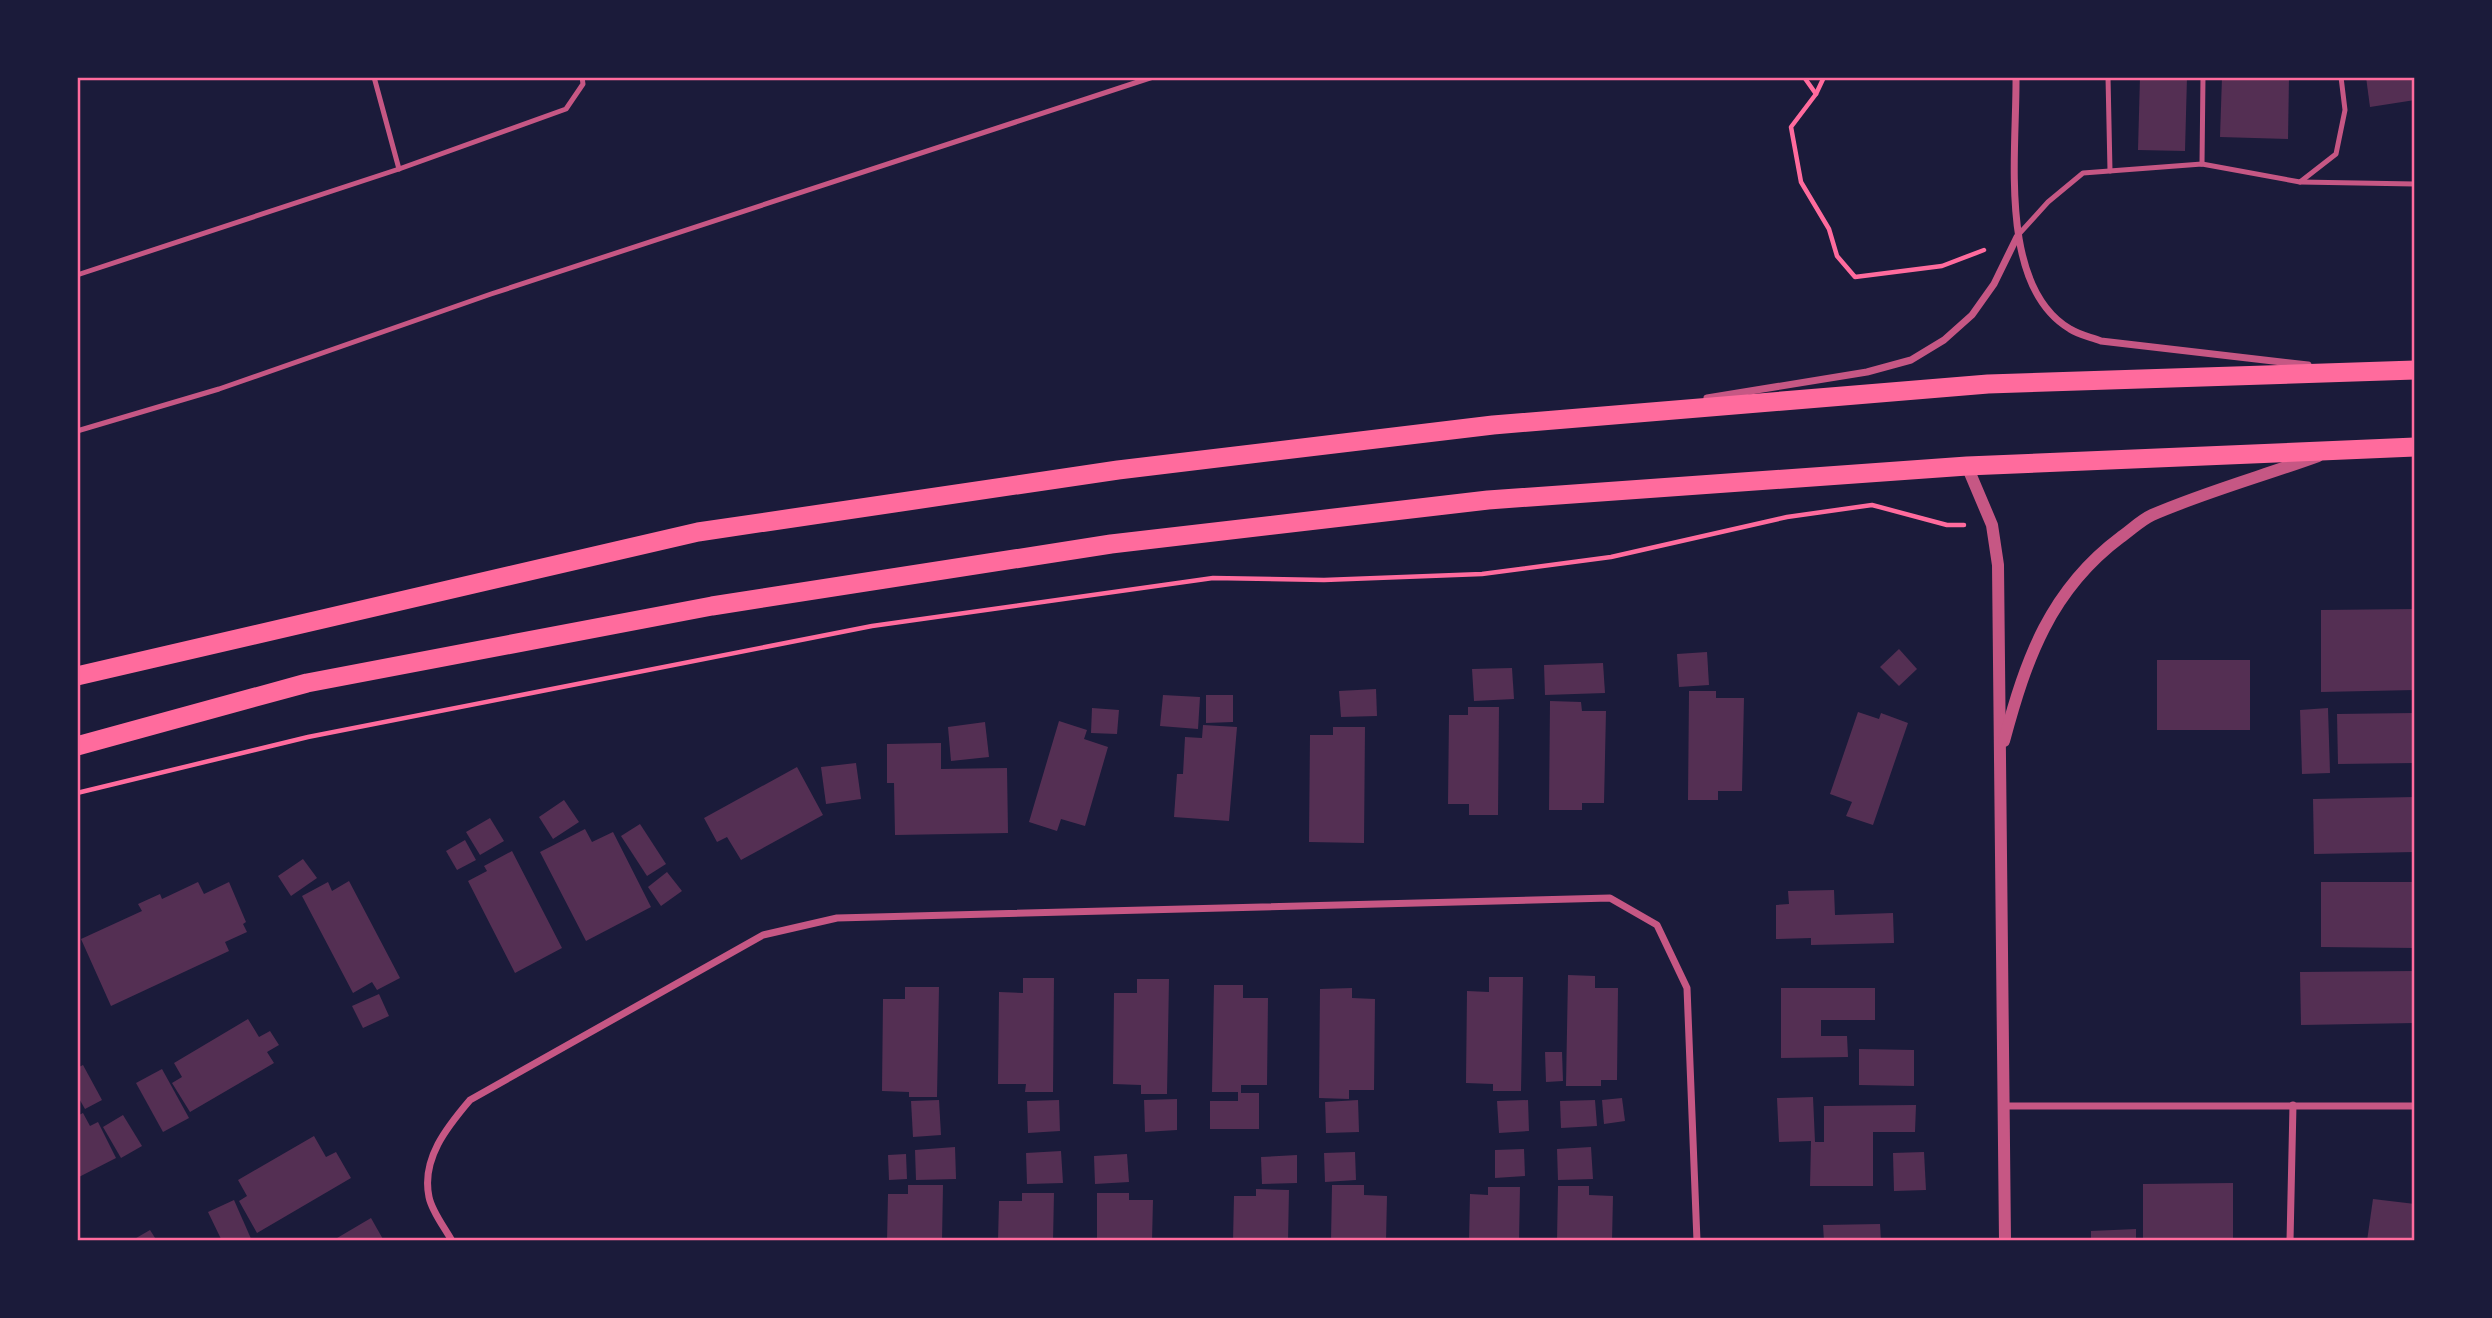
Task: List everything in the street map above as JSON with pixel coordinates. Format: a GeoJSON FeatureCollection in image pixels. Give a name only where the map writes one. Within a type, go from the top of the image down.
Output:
{"type":"FeatureCollection","features":[{"type":"Feature","properties":{"kind":"highway"},"geometry":{"type":"LineString","coordinates":[[77,676],[698,532],[1118,470],[1593,417],[1988,384],[2350,370],[2415,370]]}},
{"type":"Feature","properties":{"kind":"highway"},"geometry":{"type":"LineString","coordinates":[[77,746],[307,684],[712,606],[1111,544],[1488,500],[1967,466],[2415,447]]}},
{"type":"Feature","properties":{"kind":"street"},"geometry":{"type":"LineString","coordinates":[[2017,77],[2017,237],[2032,282],[2048,309],[2070,329],[2101,341],[2350,370]]}},
{"type":"Feature","properties":{"kind":"street"},"geometry":{"type":"LineString","coordinates":[[1593,417],[1867,372],[1911,360],[1944,340],[1972,315],[1994,284],[2017,237]]}},
{"type":"Feature","properties":{"kind":"street"},"geometry":{"type":"LineString","coordinates":[[2000,757],[2020,682],[2037,638],[2065,593],[2106,549],[2149,516],[2338,449]]}},
{"type":"Feature","properties":{"kind":"street"},"geometry":{"type":"LineString","coordinates":[[1967,466],[1993,525],[1999,578],[2006,1241]]}},
{"type":"Feature","properties":{"kind":"street"},"geometry":{"type":"LineString","coordinates":[[452,1241],[429,1199],[429,1171],[442,1134],[470,1100],[763,935],[837,918],[1610,898],[1657,925],[1687,988],[1697,1241]]}},
{"type":"Feature","properties":{"kind":"street"},"geometry":{"type":"LineString","coordinates":[[2290,1241],[2293,1105]]}},
{"type":"Feature","properties":{"kind":"street"},"geometry":{"type":"LineString","coordinates":[[2003,1106],[2415,1106]]}},
{"type":"Feature","properties":{"kind":"lane"},"geometry":{"type":"LineString","coordinates":[[374,77],[399,169]]}},
{"type":"Feature","properties":{"kind":"lane"},"geometry":{"type":"LineString","coordinates":[[77,275],[399,169],[566,109],[583,84],[582,77]]}},
{"type":"Feature","properties":{"kind":"lane"},"geometry":{"type":"LineString","coordinates":[[77,432],[219,389],[491,294],[1153,77]]}},
{"type":"Feature","properties":{"kind":"lane"},"geometry":{"type":"LineString","coordinates":[[2108,77],[2110,171]]}},
{"type":"Feature","properties":{"kind":"lane"},"geometry":{"type":"LineString","coordinates":[[2202,163],[2203,77]]}},
{"type":"Feature","properties":{"kind":"lane"},"geometry":{"type":"LineString","coordinates":[[2300,181],[2336,154],[2345,110],[2341,77]]}},
{"type":"Feature","properties":{"kind":"lane"},"geometry":{"type":"LineString","coordinates":[[2017,237],[2048,202],[2084,173],[2202,163],[2300,181],[2415,184]]}},
{"type":"Feature","properties":{"kind":"path"},"geometry":{"type":"LineString","coordinates":[[1804,77],[1816,93]]}},
{"type":"Feature","properties":{"kind":"path"},"geometry":{"type":"LineString","coordinates":[[1824,77],[1816,93],[1791,127],[1801,182],[1829,229],[1837,256],[1856,277],[1942,266],[2017,237]]}},
{"type":"Feature","properties":{"kind":"path"},"geometry":{"type":"LineString","coordinates":[[77,793],[308,737],[859,628],[968,612],[1213,578],[1324,580],[1482,574],[1612,557],[1787,517],[1872,505],[1947,525],[1993,525]]}},
{"type":"Feature","properties":{"kind":"building"},"geometry":{"type":"Polygon","coordinates":[[[2140,77],[2187,77],[2185,151],[2138,150],[2140,77]]]}},
{"type":"Feature","properties":{"kind":"building"},"geometry":{"type":"Polygon","coordinates":[[[2222,77],[2289,77],[2288,139],[2220,137],[2222,77]]]}},
{"type":"Feature","properties":{"kind":"building"},"geometry":{"type":"Polygon","coordinates":[[[2366,77],[2415,77],[2415,100],[2370,107],[2366,77]]]}},
{"type":"Feature","properties":{"kind":"building"},"geometry":{"type":"Polygon","coordinates":[[[2415,609],[2415,690],[2321,692],[2321,610],[2415,609]]]}},
{"type":"Feature","properties":{"kind":"building"},"geometry":{"type":"Polygon","coordinates":[[[1899,649],[1917,669],[1899,686],[1880,667],[1899,649]]]}},
{"type":"Feature","properties":{"kind":"building"},"geometry":{"type":"Polygon","coordinates":[[[1707,652],[1709,685],[1679,687],[1677,654],[1707,652]]]}},
{"type":"Feature","properties":{"kind":"building"},"geometry":{"type":"Polygon","coordinates":[[[2157,660],[2250,660],[2250,730],[2157,730],[2157,660]]]}},
{"type":"Feature","properties":{"kind":"building"},"geometry":{"type":"Polygon","coordinates":[[[1603,663],[1605,693],[1545,695],[1544,665],[1603,663]]]}},
{"type":"Feature","properties":{"kind":"building"},"geometry":{"type":"Polygon","coordinates":[[[1512,668],[1514,699],[1474,701],[1472,669],[1512,668]]]}},
{"type":"Feature","properties":{"kind":"building"},"geometry":{"type":"Polygon","coordinates":[[[1376,689],[1377,716],[1341,717],[1339,691],[1376,689]]]}},
{"type":"Feature","properties":{"kind":"building"},"geometry":{"type":"Polygon","coordinates":[[[1689,691],[1716,691],[1716,698],[1744,698],[1742,791],[1718,791],[1718,800],[1688,800],[1689,691]]]}},
{"type":"Feature","properties":{"kind":"building"},"geometry":{"type":"Polygon","coordinates":[[[1163,695],[1200,697],[1198,729],[1160,726],[1163,695]]]}},
{"type":"Feature","properties":{"kind":"building"},"geometry":{"type":"Polygon","coordinates":[[[1206,695],[1233,695],[1233,722],[1206,723],[1206,695]]]}},
{"type":"Feature","properties":{"kind":"building"},"geometry":{"type":"Polygon","coordinates":[[[1550,701],[1581,702],[1582,711],[1606,711],[1604,803],[1582,803],[1582,810],[1549,810],[1550,701]]]}},
{"type":"Feature","properties":{"kind":"building"},"geometry":{"type":"Polygon","coordinates":[[[1468,707],[1499,707],[1498,815],[1469,815],[1469,804],[1448,804],[1449,715],[1468,715],[1468,707]]]}},
{"type":"Feature","properties":{"kind":"building"},"geometry":{"type":"Polygon","coordinates":[[[1092,708],[1119,710],[1117,734],[1091,733],[1092,708]]]}},
{"type":"Feature","properties":{"kind":"building"},"geometry":{"type":"Polygon","coordinates":[[[2328,708],[2330,773],[2302,774],[2300,710],[2328,708]]]}},
{"type":"Feature","properties":{"kind":"building"},"geometry":{"type":"Polygon","coordinates":[[[1858,712],[1879,719],[1881,713],[1908,723],[1873,825],[1846,816],[1852,802],[1830,794],[1858,712]]]}},
{"type":"Feature","properties":{"kind":"building"},"geometry":{"type":"Polygon","coordinates":[[[2415,713],[2415,763],[2338,764],[2337,714],[2415,713]]]}},
{"type":"Feature","properties":{"kind":"building"},"geometry":{"type":"Polygon","coordinates":[[[1059,721],[1087,730],[1084,739],[1108,747],[1085,826],[1061,819],[1057,831],[1029,822],[1059,721]]]}},
{"type":"Feature","properties":{"kind":"building"},"geometry":{"type":"Polygon","coordinates":[[[985,722],[989,757],[951,761],[948,727],[985,722]]]}},
{"type":"Feature","properties":{"kind":"building"},"geometry":{"type":"Polygon","coordinates":[[[1203,725],[1237,727],[1229,821],[1174,817],[1177,774],[1183,774],[1185,737],[1202,738],[1203,725]]]}},
{"type":"Feature","properties":{"kind":"building"},"geometry":{"type":"Polygon","coordinates":[[[1333,727],[1365,727],[1364,843],[1309,842],[1310,735],[1333,735],[1333,727]]]}},
{"type":"Feature","properties":{"kind":"building"},"geometry":{"type":"Polygon","coordinates":[[[941,743],[941,769],[1007,768],[1008,833],[895,835],[894,783],[887,783],[887,744],[941,743]]]}},
{"type":"Feature","properties":{"kind":"building"},"geometry":{"type":"Polygon","coordinates":[[[856,763],[861,799],[826,804],[821,767],[856,763]]]}},
{"type":"Feature","properties":{"kind":"building"},"geometry":{"type":"Polygon","coordinates":[[[797,767],[823,815],[741,860],[727,837],[717,842],[704,818],[797,767]]]}},
{"type":"Feature","properties":{"kind":"building"},"geometry":{"type":"Polygon","coordinates":[[[2415,797],[2415,852],[2314,854],[2313,799],[2415,797]]]}},
{"type":"Feature","properties":{"kind":"building"},"geometry":{"type":"Polygon","coordinates":[[[564,800],[579,822],[553,839],[539,817],[564,800]]]}},
{"type":"Feature","properties":{"kind":"building"},"geometry":{"type":"Polygon","coordinates":[[[490,818],[504,841],[480,855],[466,832],[490,818]]]}},
{"type":"Feature","properties":{"kind":"building"},"geometry":{"type":"Polygon","coordinates":[[[640,824],[666,864],[647,876],[621,836],[640,824]]]}},
{"type":"Feature","properties":{"kind":"building"},"geometry":{"type":"Polygon","coordinates":[[[585,829],[592,842],[613,832],[651,907],[586,941],[540,852],[585,829]]]}},
{"type":"Feature","properties":{"kind":"building"},"geometry":{"type":"Polygon","coordinates":[[[465,840],[476,860],[457,870],[446,851],[465,840]]]}},
{"type":"Feature","properties":{"kind":"building"},"geometry":{"type":"Polygon","coordinates":[[[512,851],[562,948],[515,973],[468,881],[487,871],[484,866],[512,851]]]}},
{"type":"Feature","properties":{"kind":"building"},"geometry":{"type":"Polygon","coordinates":[[[303,859],[317,878],[291,896],[278,876],[303,859]]]}},
{"type":"Feature","properties":{"kind":"building"},"geometry":{"type":"Polygon","coordinates":[[[667,872],[682,891],[661,906],[648,887],[667,872]]]}},
{"type":"Feature","properties":{"kind":"building"},"geometry":{"type":"Polygon","coordinates":[[[349,881],[400,978],[377,990],[372,982],[353,993],[302,896],[328,882],[332,891],[349,881]]]}},
{"type":"Feature","properties":{"kind":"building"},"geometry":{"type":"Polygon","coordinates":[[[198,882],[204,894],[229,882],[246,922],[243,924],[247,932],[225,942],[229,951],[111,1006],[81,939],[142,911],[138,904],[160,894],[162,899],[198,882]]]}},
{"type":"Feature","properties":{"kind":"building"},"geometry":{"type":"Polygon","coordinates":[[[2321,882],[2415,882],[2415,948],[2321,947],[2321,882]]]}},
{"type":"Feature","properties":{"kind":"building"},"geometry":{"type":"Polygon","coordinates":[[[1834,890],[1835,915],[1893,913],[1894,943],[1811,945],[1811,938],[1776,939],[1776,905],[1789,904],[1788,891],[1834,890]]]}},
{"type":"Feature","properties":{"kind":"building"},"geometry":{"type":"Polygon","coordinates":[[[2415,971],[2415,1023],[2301,1025],[2300,972],[2415,971]]]}},
{"type":"Feature","properties":{"kind":"building"},"geometry":{"type":"Polygon","coordinates":[[[1568,975],[1595,976],[1595,988],[1618,988],[1617,1080],[1601,1080],[1601,1086],[1566,1086],[1568,975]]]}},
{"type":"Feature","properties":{"kind":"building"},"geometry":{"type":"Polygon","coordinates":[[[1489,977],[1523,977],[1521,1091],[1493,1091],[1493,1084],[1466,1083],[1467,991],[1489,992],[1489,977]]]}},
{"type":"Feature","properties":{"kind":"building"},"geometry":{"type":"Polygon","coordinates":[[[1023,978],[1054,978],[1053,1092],[1025,1092],[1026,1084],[998,1084],[999,992],[1023,993],[1023,978]]]}},
{"type":"Feature","properties":{"kind":"building"},"geometry":{"type":"Polygon","coordinates":[[[1137,979],[1169,979],[1167,1094],[1141,1094],[1141,1085],[1113,1084],[1114,993],[1137,993],[1137,979]]]}},
{"type":"Feature","properties":{"kind":"building"},"geometry":{"type":"Polygon","coordinates":[[[1214,985],[1243,985],[1243,998],[1268,998],[1267,1085],[1241,1085],[1241,1093],[1259,1093],[1259,1129],[1210,1129],[1210,1101],[1238,1101],[1238,1092],[1212,1092],[1214,985]]]}},
{"type":"Feature","properties":{"kind":"building"},"geometry":{"type":"Polygon","coordinates":[[[905,987],[939,987],[937,1097],[909,1097],[909,1092],[882,1091],[883,999],[905,999],[905,987]]]}},
{"type":"Feature","properties":{"kind":"building"},"geometry":{"type":"Polygon","coordinates":[[[1352,988],[1352,998],[1375,999],[1374,1090],[1349,1090],[1349,1099],[1319,1098],[1320,989],[1352,988]]]}},
{"type":"Feature","properties":{"kind":"building"},"geometry":{"type":"Polygon","coordinates":[[[1781,988],[1875,988],[1875,1020],[1821,1020],[1821,1036],[1847,1036],[1848,1057],[1781,1058],[1781,988]]]}},
{"type":"Feature","properties":{"kind":"building"},"geometry":{"type":"Polygon","coordinates":[[[379,994],[389,1016],[363,1028],[352,1006],[379,994]]]}},
{"type":"Feature","properties":{"kind":"building"},"geometry":{"type":"Polygon","coordinates":[[[248,1019],[259,1037],[270,1031],[279,1045],[267,1052],[274,1063],[190,1112],[172,1083],[182,1077],[174,1063],[248,1019]]]}},
{"type":"Feature","properties":{"kind":"building"},"geometry":{"type":"Polygon","coordinates":[[[1859,1049],[1914,1050],[1914,1086],[1859,1085],[1859,1049]]]}},
{"type":"Feature","properties":{"kind":"building"},"geometry":{"type":"Polygon","coordinates":[[[1545,1052],[1562,1052],[1563,1081],[1546,1082],[1545,1052]]]}},
{"type":"Feature","properties":{"kind":"building"},"geometry":{"type":"Polygon","coordinates":[[[83,1065],[102,1100],[85,1109],[77,1095],[77,1068],[83,1065]]]}},
{"type":"Feature","properties":{"kind":"building"},"geometry":{"type":"Polygon","coordinates":[[[162,1069],[189,1118],[163,1132],[136,1083],[162,1069]]]}},
{"type":"Feature","properties":{"kind":"building"},"geometry":{"type":"Polygon","coordinates":[[[1813,1097],[1815,1142],[1824,1142],[1824,1106],[1916,1105],[1915,1132],[1873,1132],[1873,1186],[1810,1186],[1811,1141],[1779,1142],[1777,1098],[1813,1097]]]}},
{"type":"Feature","properties":{"kind":"building"},"geometry":{"type":"Polygon","coordinates":[[[1622,1098],[1625,1121],[1604,1124],[1602,1100],[1622,1098]]]}},
{"type":"Feature","properties":{"kind":"building"},"geometry":{"type":"Polygon","coordinates":[[[1177,1099],[1177,1130],[1145,1132],[1144,1100],[1177,1099]]]}},
{"type":"Feature","properties":{"kind":"building"},"geometry":{"type":"Polygon","coordinates":[[[939,1100],[941,1135],[913,1137],[911,1101],[939,1100]]]}},
{"type":"Feature","properties":{"kind":"building"},"geometry":{"type":"Polygon","coordinates":[[[1059,1100],[1060,1131],[1028,1133],[1027,1101],[1059,1100]]]}},
{"type":"Feature","properties":{"kind":"building"},"geometry":{"type":"Polygon","coordinates":[[[1358,1100],[1359,1132],[1326,1133],[1325,1102],[1358,1100]]]}},
{"type":"Feature","properties":{"kind":"building"},"geometry":{"type":"Polygon","coordinates":[[[1528,1100],[1529,1131],[1499,1133],[1497,1101],[1528,1100]]]}},
{"type":"Feature","properties":{"kind":"building"},"geometry":{"type":"Polygon","coordinates":[[[1595,1100],[1597,1126],[1561,1128],[1560,1101],[1595,1100]]]}},
{"type":"Feature","properties":{"kind":"building"},"geometry":{"type":"Polygon","coordinates":[[[83,1113],[90,1126],[98,1122],[116,1158],[77,1178],[77,1116],[83,1113]]]}},
{"type":"Feature","properties":{"kind":"building"},"geometry":{"type":"Polygon","coordinates":[[[123,1115],[142,1146],[121,1158],[103,1127],[123,1115]]]}},
{"type":"Feature","properties":{"kind":"building"},"geometry":{"type":"Polygon","coordinates":[[[314,1136],[326,1157],[336,1152],[351,1178],[257,1233],[239,1201],[247,1196],[238,1180],[314,1136]]]}},
{"type":"Feature","properties":{"kind":"building"},"geometry":{"type":"Polygon","coordinates":[[[955,1147],[956,1179],[916,1180],[915,1150],[955,1147]]]}},
{"type":"Feature","properties":{"kind":"building"},"geometry":{"type":"Polygon","coordinates":[[[1591,1147],[1593,1179],[1558,1180],[1557,1149],[1591,1147]]]}},
{"type":"Feature","properties":{"kind":"building"},"geometry":{"type":"Polygon","coordinates":[[[1524,1149],[1525,1176],[1495,1178],[1495,1150],[1524,1149]]]}},
{"type":"Feature","properties":{"kind":"building"},"geometry":{"type":"Polygon","coordinates":[[[1061,1151],[1063,1183],[1027,1184],[1026,1153],[1061,1151]]]}},
{"type":"Feature","properties":{"kind":"building"},"geometry":{"type":"Polygon","coordinates":[[[1355,1152],[1356,1180],[1325,1182],[1324,1153],[1355,1152]]]}},
{"type":"Feature","properties":{"kind":"building"},"geometry":{"type":"Polygon","coordinates":[[[1924,1152],[1926,1190],[1894,1191],[1893,1153],[1924,1152]]]}},
{"type":"Feature","properties":{"kind":"building"},"geometry":{"type":"Polygon","coordinates":[[[906,1154],[907,1179],[889,1180],[888,1155],[906,1154]]]}},
{"type":"Feature","properties":{"kind":"building"},"geometry":{"type":"Polygon","coordinates":[[[1127,1154],[1129,1182],[1095,1184],[1094,1156],[1127,1154]]]}},
{"type":"Feature","properties":{"kind":"building"},"geometry":{"type":"Polygon","coordinates":[[[1297,1155],[1297,1183],[1262,1184],[1261,1157],[1297,1155]]]}},
{"type":"Feature","properties":{"kind":"building"},"geometry":{"type":"Polygon","coordinates":[[[2233,1183],[2233,1241],[2143,1241],[2143,1184],[2233,1183]]]}},
{"type":"Feature","properties":{"kind":"building"},"geometry":{"type":"Polygon","coordinates":[[[908,1185],[943,1185],[942,1241],[887,1241],[888,1194],[908,1194],[908,1185]]]}},
{"type":"Feature","properties":{"kind":"building"},"geometry":{"type":"Polygon","coordinates":[[[1332,1185],[1364,1185],[1364,1195],[1387,1196],[1386,1241],[1331,1241],[1332,1185]]]}},
{"type":"Feature","properties":{"kind":"building"},"geometry":{"type":"Polygon","coordinates":[[[1558,1186],[1589,1186],[1589,1195],[1613,1196],[1612,1241],[1557,1241],[1558,1186]]]}},
{"type":"Feature","properties":{"kind":"building"},"geometry":{"type":"Polygon","coordinates":[[[1488,1187],[1520,1187],[1519,1241],[1469,1241],[1470,1194],[1488,1195],[1488,1187]]]}},
{"type":"Feature","properties":{"kind":"building"},"geometry":{"type":"Polygon","coordinates":[[[1256,1189],[1289,1190],[1288,1241],[1233,1241],[1234,1196],[1256,1196],[1256,1189]]]}},
{"type":"Feature","properties":{"kind":"building"},"geometry":{"type":"Polygon","coordinates":[[[1022,1193],[1054,1193],[1053,1241],[998,1241],[999,1201],[1022,1201],[1022,1193]]]}},
{"type":"Feature","properties":{"kind":"building"},"geometry":{"type":"Polygon","coordinates":[[[1097,1193],[1129,1193],[1129,1200],[1153,1200],[1152,1241],[1097,1241],[1097,1193]]]}},
{"type":"Feature","properties":{"kind":"building"},"geometry":{"type":"Polygon","coordinates":[[[2373,1199],[2415,1204],[2415,1241],[2367,1241],[2373,1199]]]}},
{"type":"Feature","properties":{"kind":"building"},"geometry":{"type":"Polygon","coordinates":[[[234,1200],[252,1241],[222,1241],[208,1212],[234,1200]]]}},
{"type":"Feature","properties":{"kind":"building"},"geometry":{"type":"Polygon","coordinates":[[[371,1218],[384,1241],[332,1241],[371,1218]]]}},
{"type":"Feature","properties":{"kind":"building"},"geometry":{"type":"Polygon","coordinates":[[[1880,1224],[1881,1241],[1824,1241],[1823,1225],[1880,1224]]]}},
{"type":"Feature","properties":{"kind":"building"},"geometry":{"type":"Polygon","coordinates":[[[2136,1229],[2136,1241],[2091,1241],[2091,1231],[2136,1229]]]}},
{"type":"Feature","properties":{"kind":"building"},"geometry":{"type":"Polygon","coordinates":[[[150,1230],[157,1241],[131,1241],[150,1230]]]}}]}
